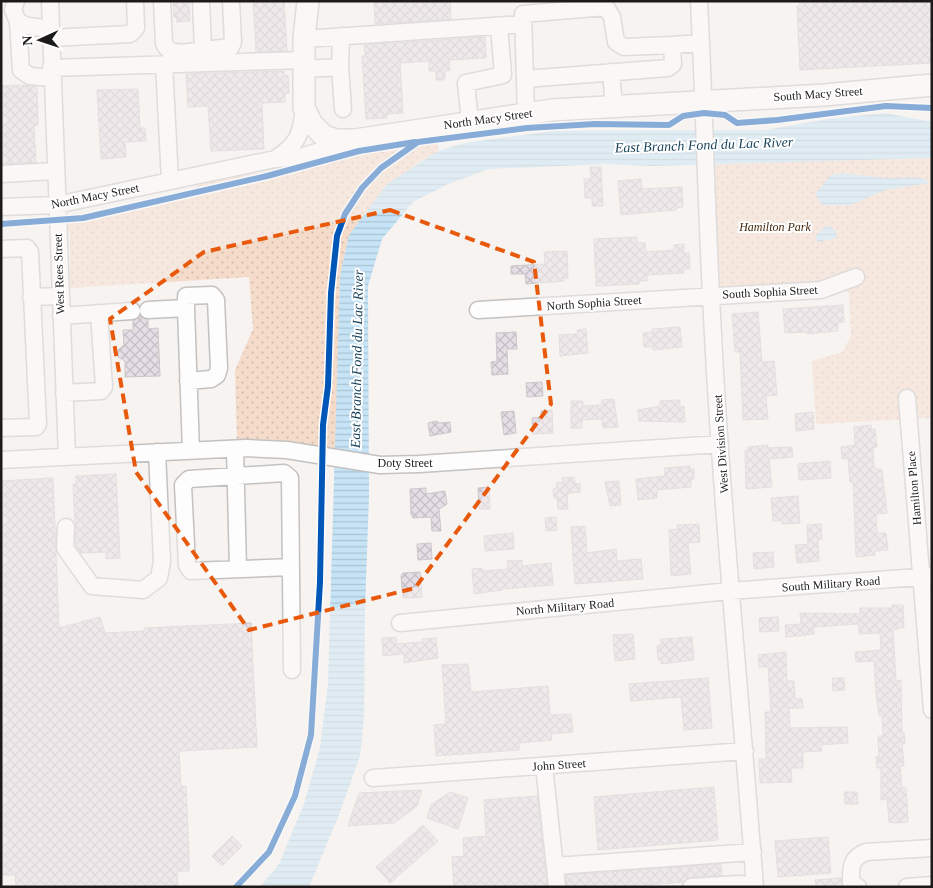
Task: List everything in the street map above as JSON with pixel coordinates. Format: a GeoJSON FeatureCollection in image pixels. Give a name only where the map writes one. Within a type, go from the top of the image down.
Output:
{"type":"FeatureCollection","features":[{"type":"Feature","properties":{"kind":"main road"},"geometry":{"type":"LineString","coordinates":[[305,15],[304,108],[312,124],[324,136],[336,140],[356,140]]}},
{"type":"Feature","properties":{"kind":"main road","name":"South Macy Street"},"geometry":{"type":"LineString","coordinates":[[704,100],[824,95],[932,85]]}},
{"type":"Feature","properties":{"kind":"main road","name":"North Macy Street"},"geometry":{"type":"LineString","coordinates":[[356,140],[526,113],[704,100]]}},
{"type":"Feature","properties":{"kind":"street"},"geometry":{"type":"LineString","coordinates":[[16,1],[13,10],[18,22],[21,70],[30,76],[164,64],[304,64],[340,67]]}},
{"type":"Feature","properties":{"kind":"street","name":"West Rees Street"},"geometry":{"type":"LineString","coordinates":[[50,1],[51,73],[67,457]]}},
{"type":"Feature","properties":{"kind":"street"},"geometry":{"type":"LineString","coordinates":[[18,22],[50,33],[130,34],[136,28],[135,1]]}},
{"type":"Feature","properties":{"kind":"street"},"geometry":{"type":"LineString","coordinates":[[162,1],[164,43],[171,52],[231,48],[233,42],[231,1]]}},
{"type":"Feature","properties":{"kind":"street"},"geometry":{"type":"LineString","coordinates":[[201,1],[203,50]]}},
{"type":"Feature","properties":{"kind":"street","name":"West Division Street"},"geometry":{"type":"LineString","coordinates":[[699,1],[711,295],[720,444],[730,592],[756,887]]}},
{"type":"Feature","properties":{"kind":"street"},"geometry":{"type":"LineString","coordinates":[[526,113],[523,14],[606,7],[612,17],[616,42],[624,47],[701,43]]}},
{"type":"Feature","properties":{"kind":"street"},"geometry":{"type":"LineString","coordinates":[[305,15],[341,36],[523,24]]}},
{"type":"Feature","properties":{"kind":"street"},"geometry":{"type":"LineString","coordinates":[[470,122],[466,83],[503,76],[499,26]]}},
{"type":"Feature","properties":{"kind":"street"},"geometry":{"type":"LineString","coordinates":[[341,36],[342,55],[340,67],[343,109]]}},
{"type":"Feature","properties":{"kind":"street"},"geometry":{"type":"LineString","coordinates":[[525,79],[668,68],[673,64],[672,45]]}},
{"type":"Feature","properties":{"kind":"street"},"geometry":{"type":"LineString","coordinates":[[164,64],[170,181]]}},
{"type":"Feature","properties":{"kind":"street"},"geometry":{"type":"LineString","coordinates":[[611,72],[614,106]]}},
{"type":"Feature","properties":{"kind":"street","name":"North Macy Street"},"geometry":{"type":"LineString","coordinates":[[276,159],[290,149],[297,140],[302,128],[304,108]]}},
{"type":"Feature","properties":{"kind":"street","name":"North Macy Street"},"geometry":{"type":"LineString","coordinates":[[1,207],[56,204],[276,159],[297,158],[356,140]]}},
{"type":"Feature","properties":{"kind":"street"},"geometry":{"type":"LineString","coordinates":[[1,174],[55,171]]}},
{"type":"Feature","properties":{"kind":"street"},"geometry":{"type":"LineString","coordinates":[[1,249],[29,250],[38,413],[37,426],[1,428]]}},
{"type":"Feature","properties":{"kind":"street","name":"South Sophia Street"},"geometry":{"type":"LineString","coordinates":[[711,295],[821,290],[856,277]]}},
{"type":"Feature","properties":{"kind":"street"},"geometry":{"type":"LineString","coordinates":[[188,380],[211,379],[217,375],[219,368],[216,300],[212,295],[186,296],[188,380],[191,451]]}},
{"type":"Feature","properties":{"kind":"street","name":"North Sophia Street"},"geometry":{"type":"LineString","coordinates":[[478,310],[711,295]]}},
{"type":"Feature","properties":{"kind":"street"},"geometry":{"type":"LineString","coordinates":[[31,297],[60,296]]}},
{"type":"Feature","properties":{"kind":"street"},"geometry":{"type":"LineString","coordinates":[[61,316],[186,308]]}},
{"type":"Feature","properties":{"kind":"street"},"geometry":{"type":"LineString","coordinates":[[64,393],[101,391],[104,387],[99,313]]}},
{"type":"Feature","properties":{"kind":"street"},"geometry":{"type":"LineString","coordinates":[[36,365],[63,364]]}},
{"type":"Feature","properties":{"kind":"street","name":"Hamilton Place"},"geometry":{"type":"LineString","coordinates":[[907,398],[927,577],[932,710]]}},
{"type":"Feature","properties":{"kind":"street"},"geometry":{"type":"LineString","coordinates":[[38,413],[65,412]]}},
{"type":"Feature","properties":{"kind":"street","name":"Doty Street"},"geometry":{"type":"LineString","coordinates":[[1,460],[235,449],[287,450],[380,464],[419,464],[720,444]]}},
{"type":"Feature","properties":{"kind":"street"},"geometry":{"type":"LineString","coordinates":[[235,449],[234,477],[238,569]]}},
{"type":"Feature","properties":{"kind":"street"},"geometry":{"type":"LineString","coordinates":[[66,527],[65,548],[92,586],[143,590],[159,578],[162,561],[157,452]]}},
{"type":"Feature","properties":{"kind":"street"},"geometry":{"type":"LineString","coordinates":[[291,567],[191,571],[187,565],[183,485],[189,479],[284,473],[290,478],[291,567],[292,670]]}},
{"type":"Feature","properties":{"kind":"street","name":"South Military Road"},"geometry":{"type":"LineString","coordinates":[[730,592],[927,577]]}},
{"type":"Feature","properties":{"kind":"street","name":"North Military Road"},"geometry":{"type":"LineString","coordinates":[[400,623],[730,592]]}},
{"type":"Feature","properties":{"kind":"street","name":"John Street"},"geometry":{"type":"LineString","coordinates":[[373,778],[745,751]]}},
{"type":"Feature","properties":{"kind":"street"},"geometry":{"type":"LineString","coordinates":[[544,766],[557,887]]}},
{"type":"Feature","properties":{"kind":"street"},"geometry":{"type":"LineString","coordinates":[[858,887],[851,883],[850,866],[857,856],[866,852],[932,848]]}},
{"type":"Feature","properties":{"kind":"street"},"geometry":{"type":"LineString","coordinates":[[555,866],[753,852]]}},
{"type":"Feature","properties":{"kind":"street"},"geometry":{"type":"LineString","coordinates":[[691,887],[739,884],[756,887]]}},
{"type":"Feature","properties":{"kind":"street"},"geometry":{"type":"LineString","coordinates":[[907,887],[932,885]]}},
{"type":"Feature","properties":{"kind":"highlighted area"},"geometry":{"type":"Polygon","coordinates":[[[390,210],[534,262],[551,404],[415,588],[249,630],[136,472],[110,319],[204,252],[390,210]]]}},
{"type":"Feature","properties":{"kind":"green space"},"geometry":{"type":"Polygon","coordinates":[[[437,137],[438,151],[417,163],[349,235],[340,276],[336,457],[237,443],[235,370],[253,329],[249,277],[70,288],[70,233],[66,226],[71,216],[192,191],[201,183],[262,172],[336,152],[437,137]]]}},
{"type":"Feature","properties":{"kind":"green space","name":"Hamilton Park"},"geometry":{"type":"Polygon","coordinates":[[[932,158],[932,418],[816,424],[812,361],[842,352],[851,336],[849,294],[839,283],[711,295],[706,163],[932,158]]]}},
{"type":"Feature","properties":{"kind":"water","name":"East Branch Fond du Lac River"},"geometry":{"type":"Polygon","coordinates":[[[885,113],[932,122],[932,158],[653,166],[606,164],[489,169],[448,184],[413,202],[382,239],[368,286],[369,496],[364,717],[360,756],[338,817],[309,887],[260,887],[279,864],[304,804],[320,748],[328,684],[340,276],[349,235],[387,184],[438,151],[465,143],[553,131],[766,130],[828,119],[885,113]]]}},
{"type":"Feature","properties":{"kind":"water"},"geometry":{"type":"Polygon","coordinates":[[[831,175],[888,178],[909,177],[927,180],[929,183],[885,190],[851,205],[822,205],[815,194],[831,175]]]}},
{"type":"Feature","properties":{"kind":"water"},"geometry":{"type":"Polygon","coordinates":[[[826,226],[830,226],[837,232],[836,238],[817,242],[816,235],[826,226]]]}},
{"type":"Feature","properties":{"kind":"building"},"geometry":{"type":"Polygon","coordinates":[[[173,1],[189,1],[190,21],[177,22],[176,17],[174,17],[173,1]]]}},
{"type":"Feature","properties":{"kind":"building"},"geometry":{"type":"Polygon","coordinates":[[[253,1],[284,1],[287,51],[256,52],[253,1]]]}},
{"type":"Feature","properties":{"kind":"building"},"geometry":{"type":"Polygon","coordinates":[[[374,1],[450,1],[451,19],[375,24],[374,1]]]}},
{"type":"Feature","properties":{"kind":"building"},"geometry":{"type":"Polygon","coordinates":[[[800,1],[932,1],[932,63],[800,70],[797,6],[800,6],[800,1]]]}},
{"type":"Feature","properties":{"kind":"building"},"geometry":{"type":"Polygon","coordinates":[[[485,37],[486,58],[449,60],[450,70],[445,71],[445,80],[436,80],[436,71],[429,71],[429,61],[400,63],[403,113],[387,114],[387,118],[366,119],[362,56],[365,56],[364,45],[485,37]]]}},
{"type":"Feature","properties":{"kind":"building"},"geometry":{"type":"Polygon","coordinates":[[[284,71],[284,76],[288,75],[289,93],[285,93],[285,102],[262,103],[264,149],[211,151],[208,106],[188,107],[186,74],[284,71]]]}},
{"type":"Feature","properties":{"kind":"building"},"geometry":{"type":"Polygon","coordinates":[[[25,85],[37,87],[38,125],[34,126],[36,162],[1,164],[1,86],[25,85]]]}},
{"type":"Feature","properties":{"kind":"building"},"geometry":{"type":"Polygon","coordinates":[[[138,89],[140,128],[145,128],[146,141],[125,142],[126,157],[101,159],[97,90],[138,89]]]}},
{"type":"Feature","properties":{"kind":"building"},"geometry":{"type":"Polygon","coordinates":[[[590,167],[601,167],[603,206],[592,206],[592,198],[585,198],[584,179],[591,179],[590,167]]]}},
{"type":"Feature","properties":{"kind":"building"},"geometry":{"type":"Polygon","coordinates":[[[641,179],[642,189],[682,187],[683,207],[676,208],[676,210],[621,215],[618,181],[641,179]]]}},
{"type":"Feature","properties":{"kind":"building"},"geometry":{"type":"Polygon","coordinates":[[[637,237],[637,243],[645,243],[646,252],[674,250],[674,245],[684,244],[684,253],[689,253],[690,269],[683,269],[684,273],[647,275],[647,281],[639,281],[639,284],[596,286],[594,239],[637,237]]]}},
{"type":"Feature","properties":{"kind":"building"},"geometry":{"type":"Polygon","coordinates":[[[567,251],[568,278],[564,278],[564,281],[526,284],[525,274],[511,274],[511,266],[545,264],[544,252],[567,251]]]}},
{"type":"Feature","properties":{"kind":"building"},"geometry":{"type":"Polygon","coordinates":[[[843,305],[844,322],[838,322],[838,331],[807,334],[807,332],[785,333],[783,309],[843,305]]]}},
{"type":"Feature","properties":{"kind":"building"},"geometry":{"type":"Polygon","coordinates":[[[758,312],[762,362],[774,361],[777,395],[766,396],[768,419],[743,420],[740,352],[735,352],[732,314],[758,312]]]}},
{"type":"Feature","properties":{"kind":"building"},"geometry":{"type":"Polygon","coordinates":[[[140,316],[148,320],[148,329],[158,328],[160,376],[125,377],[125,361],[118,357],[118,350],[124,345],[123,330],[133,330],[133,321],[140,316]]]}},
{"type":"Feature","properties":{"kind":"building"},"geometry":{"type":"Polygon","coordinates":[[[680,327],[682,347],[653,350],[653,347],[644,347],[643,333],[652,332],[652,329],[680,327]]]}},
{"type":"Feature","properties":{"kind":"building"},"geometry":{"type":"Polygon","coordinates":[[[586,329],[588,353],[560,356],[559,335],[578,334],[577,330],[586,329]]]}},
{"type":"Feature","properties":{"kind":"building"},"geometry":{"type":"Polygon","coordinates":[[[516,332],[517,349],[507,349],[508,374],[492,375],[491,362],[497,361],[496,333],[516,332]]]}},
{"type":"Feature","properties":{"kind":"building"},"geometry":{"type":"Polygon","coordinates":[[[542,382],[543,396],[527,397],[526,383],[542,382]]]}},
{"type":"Feature","properties":{"kind":"building"},"geometry":{"type":"Polygon","coordinates":[[[614,399],[618,427],[603,428],[602,419],[582,420],[582,428],[571,428],[571,401],[583,401],[583,406],[602,405],[602,400],[614,399]]]}},
{"type":"Feature","properties":{"kind":"building"},"geometry":{"type":"Polygon","coordinates":[[[680,400],[680,407],[684,406],[685,422],[639,421],[638,410],[660,406],[660,401],[680,400]]]}},
{"type":"Feature","properties":{"kind":"building"},"geometry":{"type":"Polygon","coordinates":[[[552,410],[553,433],[533,434],[532,418],[541,417],[541,411],[552,410]]]}},
{"type":"Feature","properties":{"kind":"building"},"geometry":{"type":"Polygon","coordinates":[[[514,411],[516,433],[504,435],[501,412],[514,411]]]}},
{"type":"Feature","properties":{"kind":"building"},"geometry":{"type":"Polygon","coordinates":[[[813,412],[814,429],[796,431],[795,414],[813,412]]]}},
{"type":"Feature","properties":{"kind":"building"},"geometry":{"type":"Polygon","coordinates":[[[437,421],[439,423],[450,422],[451,432],[430,436],[428,423],[437,421]]]}},
{"type":"Feature","properties":{"kind":"building"},"geometry":{"type":"Polygon","coordinates":[[[871,425],[872,430],[875,429],[877,447],[873,448],[874,468],[882,470],[887,513],[876,514],[877,533],[886,533],[888,550],[875,551],[875,555],[856,557],[853,482],[850,482],[848,458],[842,459],[841,447],[855,445],[854,427],[871,425]]]}},
{"type":"Feature","properties":{"kind":"building"},"geometry":{"type":"Polygon","coordinates":[[[768,445],[768,448],[792,447],[793,457],[769,459],[772,487],[746,489],[745,450],[748,450],[748,447],[768,445]]]}},
{"type":"Feature","properties":{"kind":"building"},"geometry":{"type":"Polygon","coordinates":[[[830,461],[831,478],[799,480],[798,464],[830,461]]]}},
{"type":"Feature","properties":{"kind":"building"},"geometry":{"type":"Polygon","coordinates":[[[690,466],[690,469],[694,469],[694,479],[691,479],[691,487],[657,490],[657,498],[638,500],[636,479],[665,476],[664,468],[690,466]]]}},
{"type":"Feature","properties":{"kind":"building"},"geometry":{"type":"Polygon","coordinates":[[[116,474],[120,558],[106,559],[106,552],[81,553],[76,546],[73,484],[76,484],[76,476],[116,474]]]}},
{"type":"Feature","properties":{"kind":"building"},"geometry":{"type":"Polygon","coordinates":[[[574,477],[575,484],[580,483],[580,492],[569,493],[567,496],[568,509],[558,509],[557,498],[554,498],[553,489],[557,488],[556,483],[563,482],[562,478],[574,477]]]}},
{"type":"Feature","properties":{"kind":"building"},"geometry":{"type":"Polygon","coordinates":[[[53,478],[59,628],[100,617],[105,633],[144,631],[144,628],[251,623],[257,747],[179,751],[181,786],[186,786],[189,871],[177,871],[178,887],[16,887],[15,875],[1,875],[1,481],[53,478]]]}},
{"type":"Feature","properties":{"kind":"building"},"geometry":{"type":"Polygon","coordinates":[[[619,481],[621,505],[610,506],[605,482],[619,481]]]}},
{"type":"Feature","properties":{"kind":"building"},"geometry":{"type":"Polygon","coordinates":[[[489,487],[490,509],[479,509],[478,488],[489,487]]]}},
{"type":"Feature","properties":{"kind":"building"},"geometry":{"type":"Polygon","coordinates":[[[426,488],[426,494],[445,491],[447,504],[439,509],[441,531],[432,531],[431,517],[413,518],[411,514],[410,489],[426,488]]]}},
{"type":"Feature","properties":{"kind":"building"},"geometry":{"type":"Polygon","coordinates":[[[798,496],[800,523],[782,524],[782,521],[773,521],[771,498],[798,496]]]}},
{"type":"Feature","properties":{"kind":"building"},"geometry":{"type":"Polygon","coordinates":[[[556,517],[557,530],[546,531],[545,518],[556,517]]]}},
{"type":"Feature","properties":{"kind":"building"},"geometry":{"type":"Polygon","coordinates":[[[699,524],[700,542],[688,543],[691,574],[671,576],[669,530],[678,529],[677,525],[699,524]]]}},
{"type":"Feature","properties":{"kind":"building"},"geometry":{"type":"Polygon","coordinates":[[[821,524],[822,539],[818,540],[819,561],[797,563],[795,545],[808,544],[807,525],[821,524]]]}},
{"type":"Feature","properties":{"kind":"building"},"geometry":{"type":"Polygon","coordinates":[[[585,526],[587,553],[616,549],[617,561],[641,559],[643,579],[575,584],[571,527],[585,526]]]}},
{"type":"Feature","properties":{"kind":"building"},"geometry":{"type":"Polygon","coordinates":[[[513,533],[514,549],[485,551],[484,536],[513,533]]]}},
{"type":"Feature","properties":{"kind":"building"},"geometry":{"type":"Polygon","coordinates":[[[431,543],[432,559],[418,560],[417,544],[431,543]]]}},
{"type":"Feature","properties":{"kind":"building"},"geometry":{"type":"Polygon","coordinates":[[[773,552],[774,567],[754,569],[753,553],[773,552]]]}},
{"type":"Feature","properties":{"kind":"building"},"geometry":{"type":"Polygon","coordinates":[[[522,560],[522,566],[551,563],[553,585],[502,589],[474,594],[472,569],[482,568],[482,571],[508,569],[507,561],[522,560]]]}},
{"type":"Feature","properties":{"kind":"building"},"geometry":{"type":"Polygon","coordinates":[[[420,572],[422,597],[403,598],[401,576],[403,573],[420,572]]]}},
{"type":"Feature","properties":{"kind":"building"},"geometry":{"type":"Polygon","coordinates":[[[892,605],[903,605],[904,627],[893,630],[896,681],[901,680],[902,733],[904,733],[905,744],[902,744],[904,766],[900,766],[902,788],[906,788],[908,819],[908,822],[896,823],[889,822],[887,799],[881,800],[881,768],[877,768],[876,757],[879,757],[878,736],[883,736],[882,715],[879,715],[874,661],[856,662],[855,652],[881,650],[880,633],[859,634],[859,624],[814,627],[814,634],[786,637],[785,625],[801,624],[800,613],[860,614],[860,608],[892,608],[892,605]]]}},
{"type":"Feature","properties":{"kind":"building"},"geometry":{"type":"Polygon","coordinates":[[[778,617],[779,631],[760,632],[759,618],[778,617]]]}},
{"type":"Feature","properties":{"kind":"building"},"geometry":{"type":"Polygon","coordinates":[[[633,634],[635,659],[615,661],[613,635],[633,634]]]}},
{"type":"Feature","properties":{"kind":"building"},"geometry":{"type":"Polygon","coordinates":[[[396,637],[396,644],[422,642],[422,639],[436,638],[438,658],[404,663],[404,654],[383,656],[382,638],[396,637]]]}},
{"type":"Feature","properties":{"kind":"building"},"geometry":{"type":"Polygon","coordinates":[[[692,637],[694,660],[661,664],[661,660],[658,660],[657,646],[661,645],[661,639],[692,637]]]}},
{"type":"Feature","properties":{"kind":"building"},"geometry":{"type":"Polygon","coordinates":[[[786,652],[787,681],[794,681],[795,699],[802,699],[803,708],[789,708],[790,728],[847,727],[848,743],[821,745],[822,751],[803,752],[803,768],[791,768],[792,782],[760,783],[759,759],[766,759],[765,712],[771,712],[768,667],[759,667],[758,655],[786,652]]]}},
{"type":"Feature","properties":{"kind":"building"},"geometry":{"type":"Polygon","coordinates":[[[468,664],[471,692],[548,686],[550,715],[571,714],[573,732],[551,734],[552,740],[519,743],[519,750],[436,756],[434,725],[446,724],[442,665],[468,664]]]}},
{"type":"Feature","properties":{"kind":"building"},"geometry":{"type":"Polygon","coordinates":[[[708,678],[712,728],[684,730],[681,697],[631,701],[629,684],[708,678]]]}},
{"type":"Feature","properties":{"kind":"building"},"geometry":{"type":"Polygon","coordinates":[[[832,678],[844,678],[845,690],[833,691],[832,678]]]}},
{"type":"Feature","properties":{"kind":"building"},"geometry":{"type":"Polygon","coordinates":[[[714,787],[718,840],[598,850],[594,797],[714,787]]]}},
{"type":"Feature","properties":{"kind":"building"},"geometry":{"type":"Polygon","coordinates":[[[422,790],[417,806],[394,823],[348,826],[359,793],[422,790]]]}},
{"type":"Feature","properties":{"kind":"building"},"geometry":{"type":"Polygon","coordinates":[[[450,792],[468,798],[458,829],[427,818],[431,805],[450,792]]]}},
{"type":"Feature","properties":{"kind":"building"},"geometry":{"type":"Polygon","coordinates":[[[844,792],[857,792],[858,804],[845,804],[844,792]]]}},
{"type":"Feature","properties":{"kind":"building"},"geometry":{"type":"Polygon","coordinates":[[[537,796],[547,887],[454,887],[452,857],[464,856],[463,838],[486,836],[484,800],[537,796]]]}},
{"type":"Feature","properties":{"kind":"building"},"geometry":{"type":"Polygon","coordinates":[[[423,825],[438,841],[390,883],[376,867],[423,825]]]}},
{"type":"Feature","properties":{"kind":"building"},"geometry":{"type":"Polygon","coordinates":[[[232,836],[242,846],[222,866],[212,856],[232,836]]]}},
{"type":"Feature","properties":{"kind":"building"},"geometry":{"type":"Polygon","coordinates":[[[828,837],[831,873],[778,877],[775,841],[828,837]]]}},
{"type":"Feature","properties":{"kind":"building"},"geometry":{"type":"Polygon","coordinates":[[[721,864],[722,875],[690,877],[683,882],[622,887],[567,887],[566,875],[721,864]]]}},
{"type":"Feature","properties":{"kind":"building"},"geometry":{"type":"Polygon","coordinates":[[[841,878],[842,887],[816,887],[815,880],[841,878]]]}},
{"type":"Feature","properties":{"kind":"cycle path"},"geometry":{"type":"LineString","coordinates":[[236,887],[269,852],[295,796],[311,735],[320,582],[323,425],[328,386],[331,293],[337,236],[345,214],[362,188],[381,168],[418,142],[527,128],[595,124],[669,125],[683,116],[704,113],[725,115],[737,123],[777,120],[886,106],[932,108]]}},
{"type":"Feature","properties":{"kind":"cycle path"},"geometry":{"type":"LineString","coordinates":[[1,224],[83,218],[267,176],[359,151],[415,142]]}}]}
